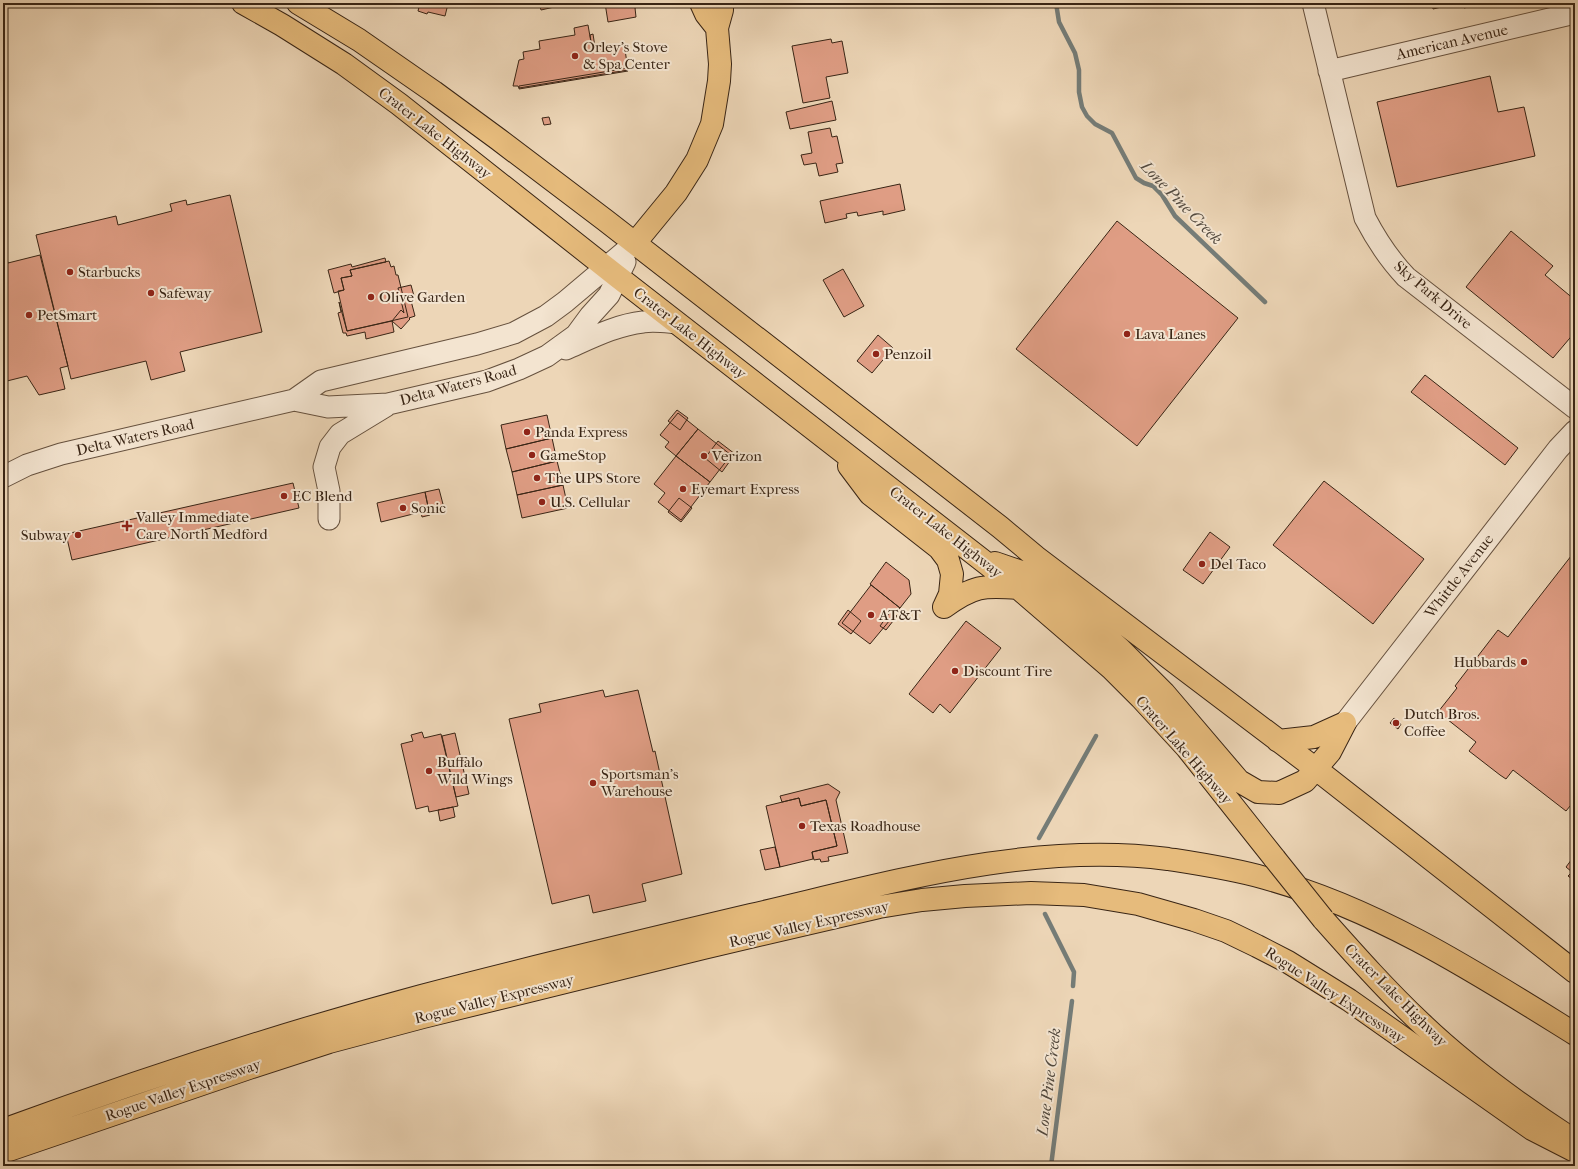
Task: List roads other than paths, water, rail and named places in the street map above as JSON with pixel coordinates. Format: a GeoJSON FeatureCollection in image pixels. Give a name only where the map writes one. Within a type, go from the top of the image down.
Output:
{"type":"FeatureCollection","features":[{"type":"Feature","properties":{"kind":"main road","name":"Crater Lake Highway"},"geometry":{"type":"LineString","coordinates":[[243,3],[282,25],[344,64],[399,104],[677,323],[1018,588],[1112,669],[1187,748],[1323,919],[1370,973],[1421,1023],[1486,1078],[1542,1120],[1575,1141]]}},
{"type":"Feature","properties":{"kind":"main road","name":"Crater Lake Highway"},"geometry":{"type":"LineString","coordinates":[[298,3],[359,40],[434,92],[635,243],[1036,557],[1316,769],[1575,972]]}},
{"type":"Feature","properties":{"kind":"main road","name":"Delta Waters Road"},"geometry":{"type":"LineString","coordinates":[[701,3],[706,14],[716,28]]}},
{"type":"Feature","properties":{"kind":"main road","name":"Delta Waters Road"},"geometry":{"type":"LineString","coordinates":[[635,243],[676,193],[697,160],[712,124],[718,94],[720,64],[716,28],[722,10],[722,3]]}},
{"type":"Feature","properties":{"kind":"main road"},"geometry":{"type":"LineString","coordinates":[[833,444],[870,494],[939,548],[948,560],[952,574],[950,594],[944,607],[972,590],[992,586],[1018,588]]}},
{"type":"Feature","properties":{"kind":"main road"},"geometry":{"type":"LineString","coordinates":[[980,558],[1030,575],[1068,603],[1120,649],[1164,693],[1239,781],[1258,792],[1279,793],[1306,781],[1330,752],[1345,723]]}},
{"type":"Feature","properties":{"kind":"main road"},"geometry":{"type":"LineString","coordinates":[[1278,741],[1314,737],[1345,723]]}},
{"type":"Feature","properties":{"kind":"main road","name":"Rogue Valley Expressway"},"geometry":{"type":"LineString","coordinates":[[3,1130],[110,1092],[242,1048],[418,997],[675,933],[895,882],[954,870],[1044,858],[1105,855],[1162,858],[1229,869],[1264,877],[1299,888],[1394,928],[1496,984],[1575,1034]]}},
{"type":"Feature","properties":{"kind":"main road","name":"Rogue Valley Expressway"},"geometry":{"type":"LineString","coordinates":[[3,1152],[249,1068],[337,1040],[511,994],[879,907],[922,900],[998,893],[1064,894],[1111,899],[1138,904],[1226,931],[1288,962],[1349,1000],[1532,1129],[1575,1151]]}},
{"type":"Feature","properties":{"kind":"street","name":"Sky Park Drive"},"geometry":{"type":"LineString","coordinates":[[1313,3],[1365,218],[1377,242],[1392,262],[1406,277],[1575,408]]}},
{"type":"Feature","properties":{"kind":"street","name":"American Avenue"},"geometry":{"type":"LineString","coordinates":[[1329,71],[1575,14]]}},
{"type":"Feature","properties":{"kind":"street","name":"Delta Waters Road"},"geometry":{"type":"LineString","coordinates":[[3,478],[27,465],[61,454],[294,400],[321,381],[478,344],[514,333],[546,316],[612,272],[635,243]]}},
{"type":"Feature","properties":{"kind":"street","name":"Delta Waters Road"},"geometry":{"type":"LineString","coordinates":[[294,400],[328,407],[388,404],[486,381],[519,369],[547,356],[576,335],[590,316],[609,295],[612,272]]}},
{"type":"Feature","properties":{"kind":"street"},"geometry":{"type":"LineString","coordinates":[[547,356],[626,326],[654,321],[677,323]]}},
{"type":"Feature","properties":{"kind":"street"},"geometry":{"type":"LineString","coordinates":[[329,519],[330,492],[324,467],[330,447],[340,434],[388,404]]}},
{"type":"Feature","properties":{"kind":"street","name":"Whittle Avenue"},"geometry":{"type":"LineString","coordinates":[[1345,723],[1558,449],[1575,431]]}},
{"type":"Feature","properties":{"kind":"waterway","name":"Lone Pine Creek"},"geometry":{"type":"LineString","coordinates":[[1056,3],[1059,22],[1075,53],[1079,70],[1079,92],[1082,107],[1087,116],[1095,124],[1112,133],[1136,178],[1153,186],[1162,195],[1175,216],[1265,302]]}},
{"type":"Feature","properties":{"kind":"waterway","name":"Lone Pine Creek"},"geometry":{"type":"LineString","coordinates":[[1039,838],[1096,736]]}},
{"type":"Feature","properties":{"kind":"waterway","name":"Lone Pine Creek"},"geometry":{"type":"LineString","coordinates":[[1045,914],[1074,972],[1073,986]]}},
{"type":"Feature","properties":{"kind":"waterway","name":"Lone Pine Creek"},"geometry":{"type":"LineString","coordinates":[[1051,1166],[1072,1001]]}},
{"type":"Feature","properties":{"kind":"place","name":"Orley's Stove & Spa Center"},"geometry":{"type":"Point","coordinates":[575,56]}},
{"type":"Feature","properties":{"kind":"place","name":"Starbucks"},"geometry":{"type":"Point","coordinates":[70,272]}},
{"type":"Feature","properties":{"kind":"place","name":"Safeway"},"geometry":{"type":"Point","coordinates":[151,293]}},
{"type":"Feature","properties":{"kind":"place","name":"Olive Garden"},"geometry":{"type":"Point","coordinates":[371,297]}},
{"type":"Feature","properties":{"kind":"place","name":"PetSmart"},"geometry":{"type":"Point","coordinates":[29,315]}},
{"type":"Feature","properties":{"kind":"place","name":"Lava Lanes"},"geometry":{"type":"Point","coordinates":[1127,334]}},
{"type":"Feature","properties":{"kind":"place","name":"Penzoil"},"geometry":{"type":"Point","coordinates":[876,354]}},
{"type":"Feature","properties":{"kind":"place","name":"Panda Express"},"geometry":{"type":"Point","coordinates":[527,432]}},
{"type":"Feature","properties":{"kind":"place","name":"GameStop"},"geometry":{"type":"Point","coordinates":[532,455]}},
{"type":"Feature","properties":{"kind":"place","name":"Verizon"},"geometry":{"type":"Point","coordinates":[704,456]}},
{"type":"Feature","properties":{"kind":"place","name":"The UPS Store"},"geometry":{"type":"Point","coordinates":[537,478]}},
{"type":"Feature","properties":{"kind":"place","name":"Eyemart Express"},"geometry":{"type":"Point","coordinates":[683,489]}},
{"type":"Feature","properties":{"kind":"place","name":"EC Blend"},"geometry":{"type":"Point","coordinates":[284,496]}},
{"type":"Feature","properties":{"kind":"place","name":"U.S. Cellular"},"geometry":{"type":"Point","coordinates":[542,502]}},
{"type":"Feature","properties":{"kind":"place","name":"Sonic"},"geometry":{"type":"Point","coordinates":[403,508]}},
{"type":"Feature","properties":{"kind":"place","name":"Valley Immediate Care North Medford"},"geometry":{"type":"Point","coordinates":[127,526]}},
{"type":"Feature","properties":{"kind":"place","name":"Subway"},"geometry":{"type":"Point","coordinates":[78,535]}},
{"type":"Feature","properties":{"kind":"place","name":"Del Taco"},"geometry":{"type":"Point","coordinates":[1202,564]}},
{"type":"Feature","properties":{"kind":"place","name":"AT&T"},"geometry":{"type":"Point","coordinates":[871,615]}},
{"type":"Feature","properties":{"kind":"place","name":"Hubbards"},"geometry":{"type":"Point","coordinates":[1524,662]}},
{"type":"Feature","properties":{"kind":"place","name":"Discount Tire"},"geometry":{"type":"Point","coordinates":[955,671]}},
{"type":"Feature","properties":{"kind":"place","name":"Dutch Bros. Coffee"},"geometry":{"type":"Point","coordinates":[1396,723]}},
{"type":"Feature","properties":{"kind":"place","name":"Buffalo Wild Wings"},"geometry":{"type":"Point","coordinates":[429,771]}},
{"type":"Feature","properties":{"kind":"place","name":"Sportsman's Warehouse"},"geometry":{"type":"Point","coordinates":[593,783]}},
{"type":"Feature","properties":{"kind":"place","name":"Texas Roadhouse"},"geometry":{"type":"Point","coordinates":[802,826]}}]}
